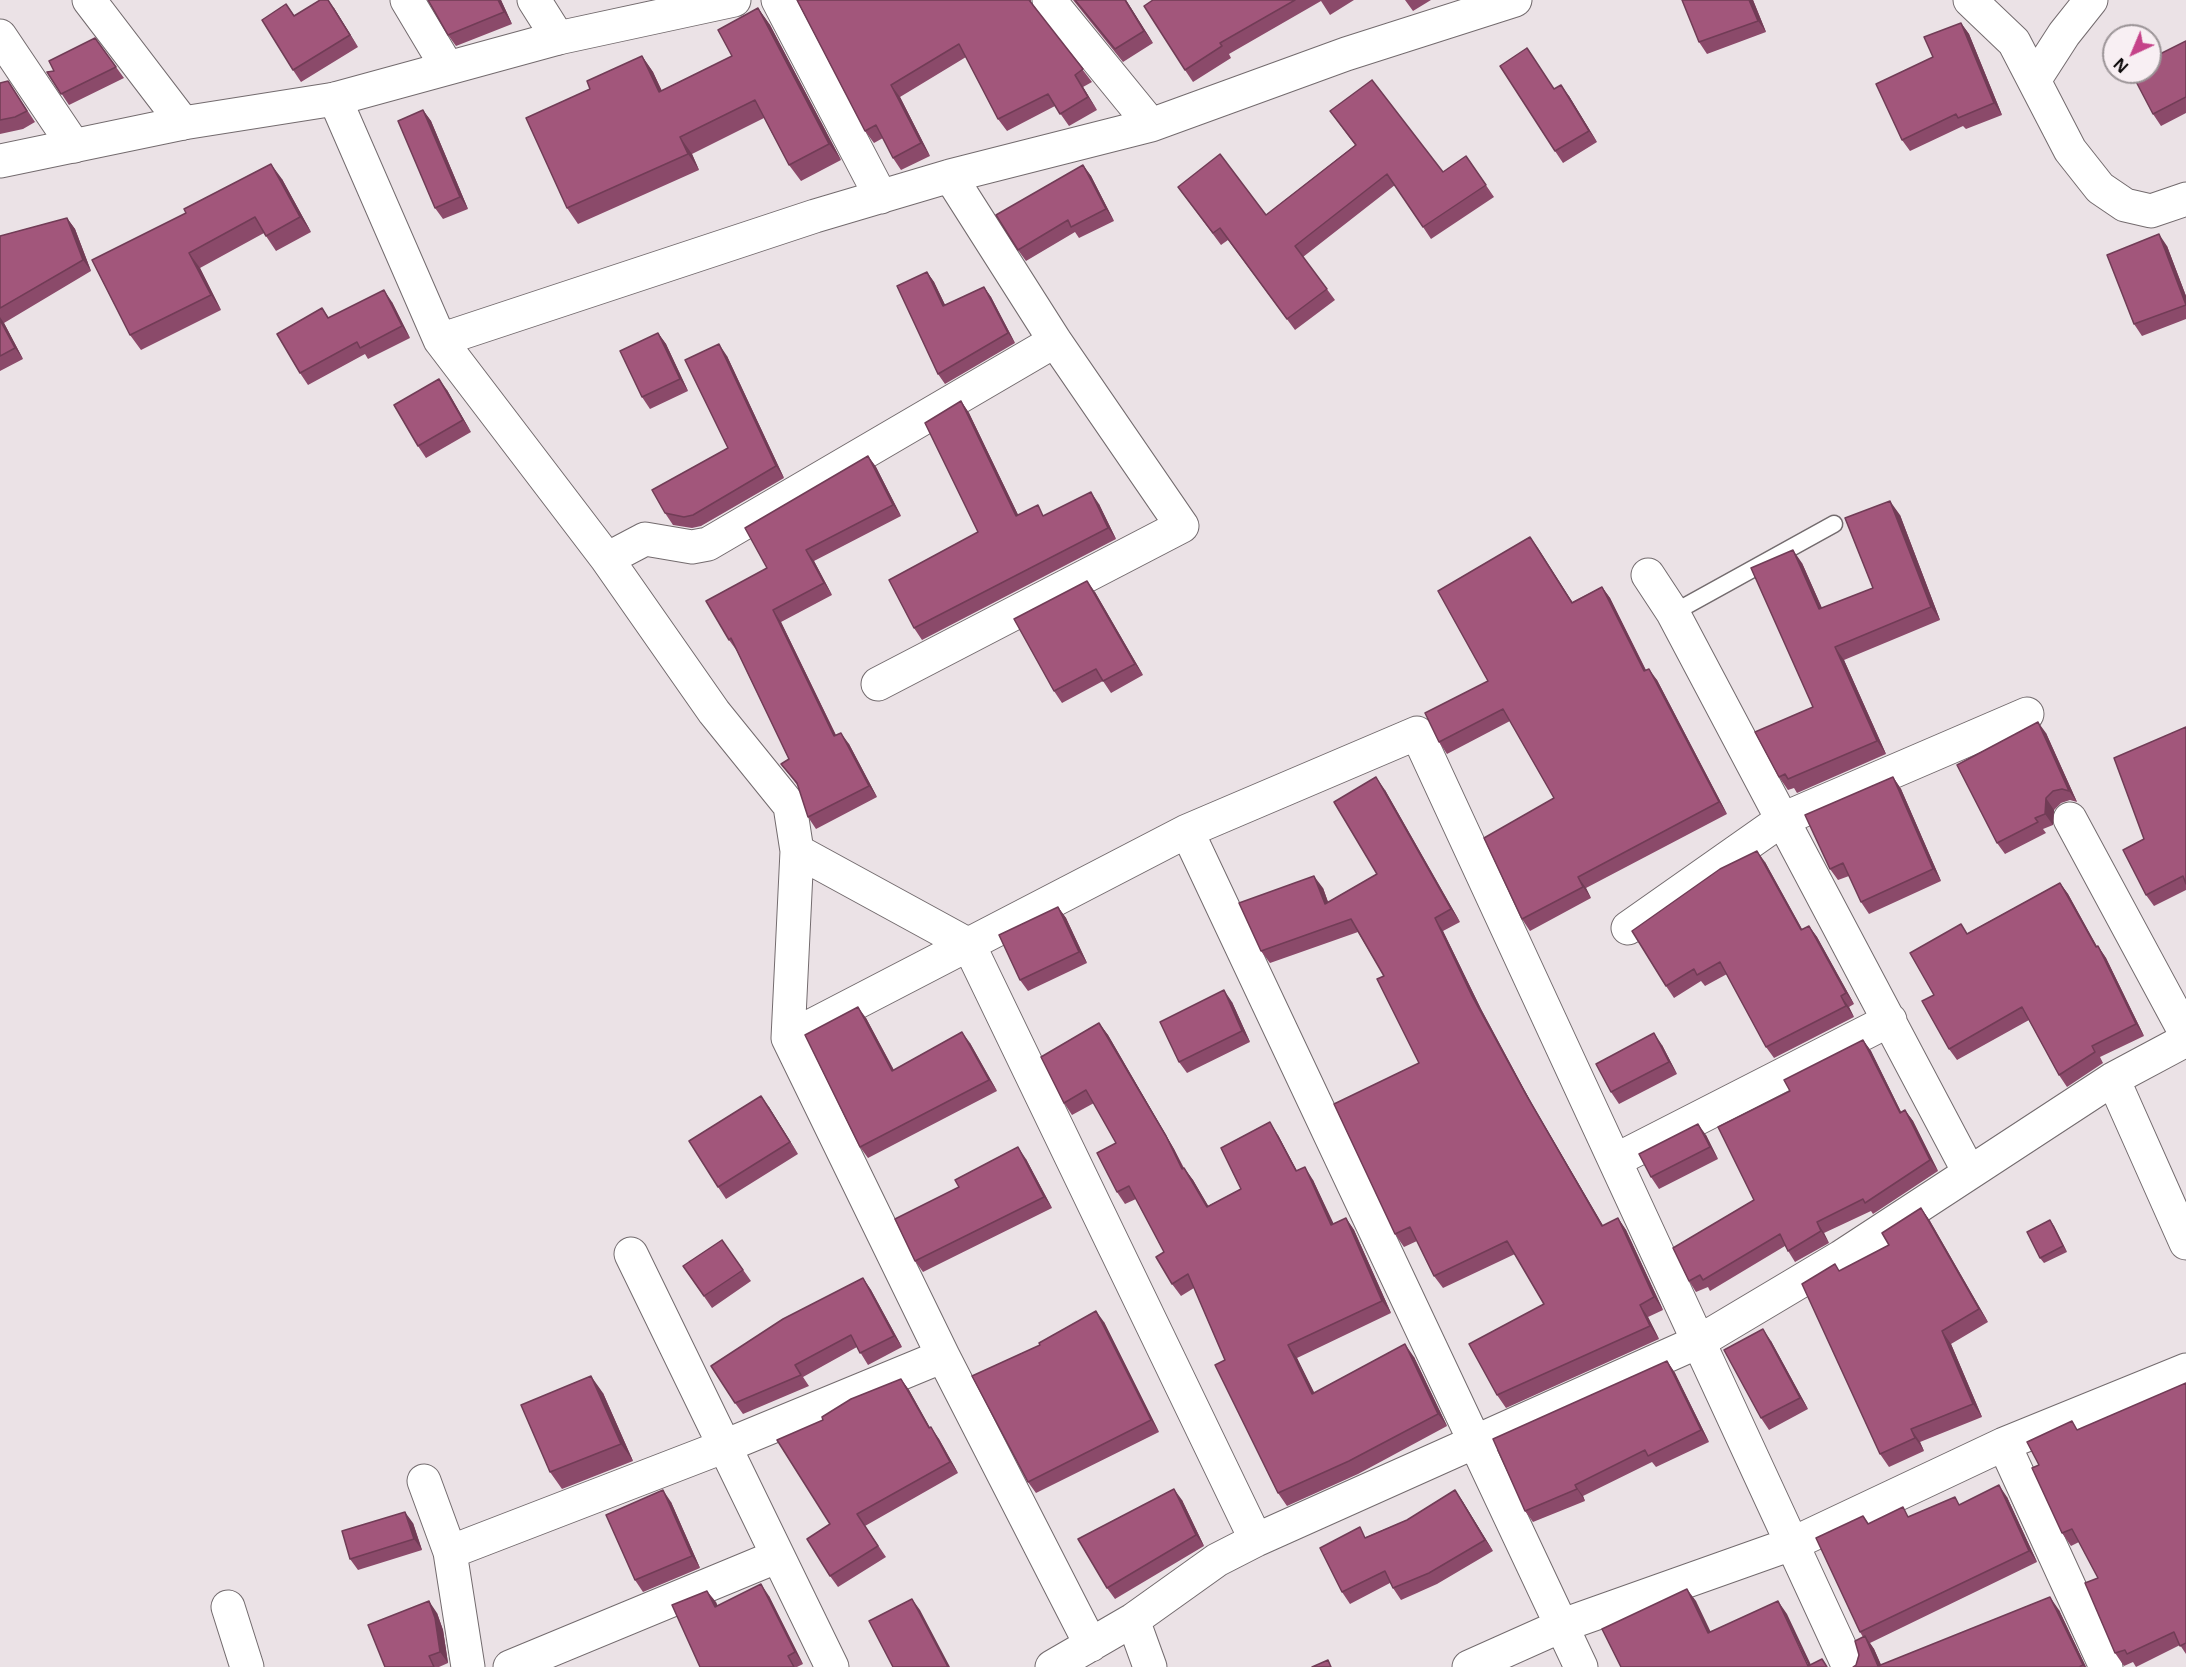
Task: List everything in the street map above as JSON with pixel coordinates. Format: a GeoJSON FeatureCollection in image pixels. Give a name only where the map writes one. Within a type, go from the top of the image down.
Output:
{"type":"FeatureCollection","features":[{"type":"Feature","properties":{"kind":"street"},"geometry":{"type":"LineString","coordinates":[[89,0],[183,123]]}},
{"type":"Feature","properties":{"kind":"street"},"geometry":{"type":"LineString","coordinates":[[407,0],[447,67]]}},
{"type":"Feature","properties":{"kind":"street"},"geometry":{"type":"LineString","coordinates":[[534,0],[558,38]]}},
{"type":"Feature","properties":{"kind":"street"},"geometry":{"type":"LineString","coordinates":[[0,161],[183,123],[335,99],[558,38],[734,0]]}},
{"type":"Feature","properties":{"kind":"street"},"geometry":{"type":"LineString","coordinates":[[778,0],[881,197]]}},
{"type":"Feature","properties":{"kind":"street"},"geometry":{"type":"LineString","coordinates":[[1049,0],[1151,124]]}},
{"type":"Feature","properties":{"kind":"street"},"geometry":{"type":"LineString","coordinates":[[440,340],[815,216],[950,176],[1151,124],[1346,54],[1515,0]]}},
{"type":"Feature","properties":{"kind":"street"},"geometry":{"type":"LineString","coordinates":[[1970,0],[2014,42],[2070,150],[2100,188],[2125,205],[2151,210],[2186,199]]}},
{"type":"Feature","properties":{"kind":"street"},"geometry":{"type":"LineString","coordinates":[[2035,79],[2064,34],[2091,0]]}},
{"type":"Feature","properties":{"kind":"street"},"geometry":{"type":"LineString","coordinates":[[0,36],[74,146]]}},
{"type":"Feature","properties":{"kind":"street"},"geometry":{"type":"LineString","coordinates":[[335,99],[440,340],[607,559],[714,712],[790,806],[797,851],[788,1038],[943,1356],[1091,1645]]}},
{"type":"Feature","properties":{"kind":"street"},"geometry":{"type":"LineString","coordinates":[[879,684],[1182,526],[1055,341],[950,176]]}},
{"type":"Feature","properties":{"kind":"street"},"geometry":{"type":"LineString","coordinates":[[607,559],[645,539],[692,548],[708,544],[1055,341]]}},
{"type":"Feature","properties":{"kind":"street"},"geometry":{"type":"LineString","coordinates":[[1648,575],[1672,613],[1783,819],[1969,1172]]}},
{"type":"Feature","properties":{"kind":"street"},"geometry":{"type":"LineString","coordinates":[[1628,928],[1783,819],[2027,714]]}},
{"type":"Feature","properties":{"kind":"street"},"geometry":{"type":"LineString","coordinates":[[788,1038],[1186,831],[1417,733],[1794,1543],[1849,1667]]}},
{"type":"Feature","properties":{"kind":"street"},"geometry":{"type":"LineString","coordinates":[[2070,819],[2186,1034]]}},
{"type":"Feature","properties":{"kind":"street"},"geometry":{"type":"LineString","coordinates":[[1186,831],[1581,1667]]}},
{"type":"Feature","properties":{"kind":"street"},"geometry":{"type":"LineString","coordinates":[[797,851],[969,945],[1256,1540]]}},
{"type":"Feature","properties":{"kind":"street"},"geometry":{"type":"LineString","coordinates":[[1616,1160],[1890,1020]]}},
{"type":"Feature","properties":{"kind":"street"},"geometry":{"type":"LineString","coordinates":[[1052,1667],[1133,1620],[1217,1560],[1256,1540],[1700,1341],[1841,1257],[2113,1079],[2186,1040]]}},
{"type":"Feature","properties":{"kind":"street"},"geometry":{"type":"LineString","coordinates":[[2113,1079],[2186,1243]]}},
{"type":"Feature","properties":{"kind":"street"},"geometry":{"type":"LineString","coordinates":[[631,1254],[832,1667]]}},
{"type":"Feature","properties":{"kind":"street"},"geometry":{"type":"LineString","coordinates":[[450,1552],[725,1446],[943,1356]]}},
{"type":"Feature","properties":{"kind":"street"},"geometry":{"type":"LineString","coordinates":[[1469,1667],[1563,1625],[1794,1543],[2004,1444],[2186,1370]]}},
{"type":"Feature","properties":{"kind":"street"},"geometry":{"type":"LineString","coordinates":[[2004,1444],[2106,1667]]}},
{"type":"Feature","properties":{"kind":"street"},"geometry":{"type":"LineString","coordinates":[[424,1481],[450,1552],[468,1667]]}},
{"type":"Feature","properties":{"kind":"street"},"geometry":{"type":"LineString","coordinates":[[510,1667],[778,1556]]}},
{"type":"Feature","properties":{"kind":"street"},"geometry":{"type":"LineString","coordinates":[[228,1607],[247,1667]]}},
{"type":"Feature","properties":{"kind":"street"},"geometry":{"type":"LineString","coordinates":[[1133,1620],[1150,1667]]}},
{"type":"Feature","properties":{"kind":"lane"},"geometry":{"type":"LineString","coordinates":[[1672,613],[1834,525]]}},
{"type":"Feature","properties":{"kind":"building"},"geometry":{"type":"Polygon","coordinates":[[[320,0],[328,0],[350,35],[293,70],[262,20],[286,4],[294,16],[320,0]]]}},
{"type":"Feature","properties":{"kind":"building"},"geometry":{"type":"Polygon","coordinates":[[[428,0],[498,0],[504,12],[448,35],[428,0]]]}},
{"type":"Feature","properties":{"kind":"building"},"geometry":{"type":"Polygon","coordinates":[[[797,0],[1029,0],[1083,69],[1075,75],[1088,97],[1060,114],[1048,94],[998,119],[959,44],[891,85],[921,143],[893,158],[876,125],[865,131],[797,0]]]}},
{"type":"Feature","properties":{"kind":"building"},"geometry":{"type":"Polygon","coordinates":[[[1075,0],[1125,0],[1144,31],[1115,49],[1075,0]]]}},
{"type":"Feature","properties":{"kind":"building"},"geometry":{"type":"Polygon","coordinates":[[[1153,0],[1295,0],[1220,43],[1222,46],[1185,70],[1144,6],[1153,0]]]}},
{"type":"Feature","properties":{"kind":"building"},"geometry":{"type":"Polygon","coordinates":[[[1682,0],[1749,0],[1758,21],[1699,42],[1682,0]]]}},
{"type":"Feature","properties":{"kind":"building"},"geometry":{"type":"Polygon","coordinates":[[[758,8],[829,144],[789,165],[755,100],[680,137],[688,154],[567,208],[526,118],[590,89],[587,81],[642,56],[659,92],[732,56],[718,30],[758,8]]]}},
{"type":"Feature","properties":{"kind":"building"},"geometry":{"type":"Polygon","coordinates":[[[1961,23],[1994,103],[1958,118],[1956,114],[1902,140],[1876,84],[1933,57],[1924,37],[1961,23]]]}},
{"type":"Feature","properties":{"kind":"building"},"geometry":{"type":"Polygon","coordinates":[[[95,38],[116,67],[61,94],[47,72],[54,71],[49,61],[95,38]]]}},
{"type":"Feature","properties":{"kind":"building"},"geometry":{"type":"Polygon","coordinates":[[[2186,41],[2186,97],[2153,114],[2137,84],[2162,84],[2162,53],[2186,41]]]}},
{"type":"Feature","properties":{"kind":"building"},"geometry":{"type":"Polygon","coordinates":[[[1527,48],[1554,89],[1561,85],[1589,131],[1555,151],[1500,66],[1527,48]]]}},
{"type":"Feature","properties":{"kind":"building"},"geometry":{"type":"Polygon","coordinates":[[[1372,80],[1443,172],[1466,156],[1486,185],[1423,227],[1387,174],[1295,246],[1327,289],[1287,319],[1220,228],[1213,233],[1178,187],[1220,154],[1266,215],[1356,145],[1330,111],[1372,80]]]}},
{"type":"Feature","properties":{"kind":"building"},"geometry":{"type":"Polygon","coordinates":[[[8,81],[27,111],[15,117],[0,120],[0,83],[8,81]]]}},
{"type":"Feature","properties":{"kind":"building"},"geometry":{"type":"Polygon","coordinates":[[[423,110],[460,197],[435,208],[398,121],[423,110]]]}},
{"type":"Feature","properties":{"kind":"building"},"geometry":{"type":"Polygon","coordinates":[[[271,164],[300,217],[266,236],[255,217],[189,253],[211,295],[130,335],[92,260],[186,213],[184,209],[271,164]]]}},
{"type":"Feature","properties":{"kind":"building"},"geometry":{"type":"Polygon","coordinates":[[[1083,165],[1106,209],[1071,227],[1068,220],[1018,250],[996,215],[1083,165]]]}},
{"type":"Feature","properties":{"kind":"building"},"geometry":{"type":"Polygon","coordinates":[[[67,218],[83,260],[0,308],[0,236],[67,218]]]}},
{"type":"Feature","properties":{"kind":"building"},"geometry":{"type":"Polygon","coordinates":[[[2159,234],[2186,305],[2134,324],[2107,255],[2159,234]]]}},
{"type":"Feature","properties":{"kind":"building"},"geometry":{"type":"Polygon","coordinates":[[[927,272],[943,306],[984,287],[1008,333],[938,374],[897,286],[927,272]]]}},
{"type":"Feature","properties":{"kind":"building"},"geometry":{"type":"Polygon","coordinates":[[[384,290],[402,326],[360,348],[357,342],[300,373],[277,334],[322,308],[328,318],[384,290]]]}},
{"type":"Feature","properties":{"kind":"building"},"geometry":{"type":"Polygon","coordinates":[[[0,320],[15,348],[0,356],[0,320]]]}},
{"type":"Feature","properties":{"kind":"building"},"geometry":{"type":"Polygon","coordinates":[[[658,333],[680,379],[642,397],[620,351],[658,333]]]}},
{"type":"Feature","properties":{"kind":"building"},"geometry":{"type":"Polygon","coordinates":[[[719,344],[776,466],[693,515],[684,517],[665,513],[652,490],[728,448],[685,360],[719,344]]]}},
{"type":"Feature","properties":{"kind":"building"},"geometry":{"type":"Polygon","coordinates":[[[439,379],[463,420],[418,446],[394,405],[439,379]]]}},
{"type":"Feature","properties":{"kind":"building"},"geometry":{"type":"Polygon","coordinates":[[[961,401],[1016,516],[1038,505],[1043,516],[1091,492],[1108,528],[914,628],[889,580],[978,532],[925,423],[961,401]]]}},
{"type":"Feature","properties":{"kind":"building"},"geometry":{"type":"Polygon","coordinates":[[[868,456],[893,505],[806,550],[824,583],[773,610],[834,736],[841,733],[869,786],[808,817],[797,783],[781,764],[789,759],[731,638],[729,640],[706,601],[767,568],[745,528],[868,456]]]}},
{"type":"Feature","properties":{"kind":"building"},"geometry":{"type":"Polygon","coordinates":[[[1890,501],[1931,607],[1835,647],[1877,741],[1788,779],[1785,774],[1779,777],[1755,732],[1813,707],[1751,568],[1793,550],[1819,609],[1873,588],[1845,518],[1890,501]]]}},
{"type":"Feature","properties":{"kind":"building"},"geometry":{"type":"Polygon","coordinates":[[[1530,537],[1572,603],[1602,587],[1644,671],[1649,669],[1719,802],[1578,877],[1583,887],[1522,919],[1484,838],[1554,798],[1503,709],[1439,742],[1425,713],[1488,681],[1438,591],[1530,537]]]}},
{"type":"Feature","properties":{"kind":"building"},"geometry":{"type":"Polygon","coordinates":[[[1087,581],[1135,664],[1103,681],[1096,669],[1054,691],[1014,619],[1087,581]]]}},
{"type":"Feature","properties":{"kind":"building"},"geometry":{"type":"Polygon","coordinates":[[[2038,722],[2069,791],[2062,789],[2053,791],[2046,798],[2045,814],[2035,818],[2038,822],[1997,843],[1957,765],[2038,722]]]}},
{"type":"Feature","properties":{"kind":"building"},"geometry":{"type":"Polygon","coordinates":[[[2186,727],[2186,884],[2183,876],[2146,895],[2123,850],[2144,839],[2114,758],[2186,727]]]}},
{"type":"Feature","properties":{"kind":"building"},"geometry":{"type":"Polygon","coordinates":[[[1376,777],[1451,909],[1435,918],[1472,996],[1602,1226],[1618,1218],[1654,1297],[1640,1305],[1650,1326],[1497,1395],[1469,1344],[1544,1304],[1507,1241],[1434,1276],[1410,1227],[1395,1234],[1334,1104],[1419,1063],[1377,979],[1384,976],[1351,919],[1261,951],[1239,903],[1314,876],[1325,904],[1377,874],[1334,802],[1376,777]]]}},
{"type":"Feature","properties":{"kind":"building"},"geometry":{"type":"Polygon","coordinates":[[[1893,777],[1933,869],[1861,902],[1843,863],[1830,869],[1805,815],[1893,777]]]}},
{"type":"Feature","properties":{"kind":"building"},"geometry":{"type":"Polygon","coordinates":[[[1757,851],[1801,930],[1809,926],[1846,993],[1841,996],[1846,1006],[1766,1047],[1720,962],[1697,975],[1694,969],[1666,986],[1632,931],[1720,869],[1757,851]]]}},
{"type":"Feature","properties":{"kind":"building"},"geometry":{"type":"Polygon","coordinates":[[[2060,883],[2096,947],[2098,946],[2136,1024],[2092,1046],[2095,1052],[2059,1075],[2022,1007],[1949,1049],[1922,1001],[1934,995],[1910,953],[1961,924],[1967,934],[2060,883]]]}},
{"type":"Feature","properties":{"kind":"building"},"geometry":{"type":"Polygon","coordinates":[[[1058,907],[1079,952],[1020,980],[999,935],[1058,907]]]}},
{"type":"Feature","properties":{"kind":"building"},"geometry":{"type":"Polygon","coordinates":[[[1224,990],[1242,1031],[1179,1062],[1160,1022],[1224,990]]]}},
{"type":"Feature","properties":{"kind":"building"},"geometry":{"type":"Polygon","coordinates":[[[858,1007],[892,1071],[962,1032],[989,1080],[860,1147],[805,1035],[858,1007]]]}},
{"type":"Feature","properties":{"kind":"building"},"geometry":{"type":"Polygon","coordinates":[[[1099,1023],[1166,1136],[1182,1169],[1184,1168],[1207,1207],[1241,1189],[1221,1148],[1270,1122],[1296,1171],[1305,1167],[1331,1225],[1346,1218],[1382,1301],[1288,1345],[1312,1394],[1405,1344],[1438,1414],[1349,1461],[1278,1493],[1215,1365],[1225,1360],[1188,1274],[1172,1284],[1156,1257],[1164,1252],[1129,1186],[1117,1192],[1097,1153],[1116,1143],[1086,1090],[1064,1103],[1041,1057],[1099,1023]]]}},
{"type":"Feature","properties":{"kind":"building"},"geometry":{"type":"Polygon","coordinates":[[[1654,1033],[1669,1062],[1611,1092],[1596,1064],[1654,1033]]]}},
{"type":"Feature","properties":{"kind":"building"},"geometry":{"type":"Polygon","coordinates":[[[1863,1040],[1900,1113],[1905,1110],[1930,1160],[1865,1203],[1863,1199],[1817,1222],[1821,1231],[1788,1251],[1780,1234],[1703,1280],[1700,1275],[1689,1281],[1673,1248],[1754,1200],[1718,1127],[1790,1091],[1784,1080],[1863,1040]]]}},
{"type":"Feature","properties":{"kind":"building"},"geometry":{"type":"Polygon","coordinates":[[[761,1096],[790,1142],[718,1187],[689,1141],[761,1096]]]}},
{"type":"Feature","properties":{"kind":"building"},"geometry":{"type":"Polygon","coordinates":[[[1698,1124],[1710,1147],[1651,1177],[1639,1154],[1698,1124]]]}},
{"type":"Feature","properties":{"kind":"building"},"geometry":{"type":"Polygon","coordinates":[[[1018,1147],[1044,1197],[915,1261],[895,1219],[959,1187],[955,1180],[1018,1147]]]}},
{"type":"Feature","properties":{"kind":"building"},"geometry":{"type":"Polygon","coordinates":[[[1921,1208],[1979,1309],[1942,1331],[1973,1404],[1911,1429],[1915,1438],[1880,1454],[1802,1284],[1835,1264],[1839,1271],[1889,1245],[1882,1233],[1921,1208]]]}},
{"type":"Feature","properties":{"kind":"building"},"geometry":{"type":"Polygon","coordinates":[[[2050,1220],[2063,1246],[2040,1258],[2027,1232],[2050,1220]]]}},
{"type":"Feature","properties":{"kind":"building"},"geometry":{"type":"Polygon","coordinates":[[[722,1240],[743,1270],[704,1296],[683,1266],[722,1240]]]}},
{"type":"Feature","properties":{"kind":"building"},"geometry":{"type":"Polygon","coordinates":[[[863,1278],[894,1336],[860,1353],[851,1335],[795,1365],[801,1375],[735,1403],[711,1366],[783,1319],[863,1278]]]}},
{"type":"Feature","properties":{"kind":"building"},"geometry":{"type":"Polygon","coordinates":[[[1096,1311],[1151,1420],[1028,1482],[972,1376],[1040,1345],[1039,1343],[1096,1311]]]}},
{"type":"Feature","properties":{"kind":"building"},"geometry":{"type":"Polygon","coordinates":[[[1763,1329],[1800,1398],[1761,1418],[1724,1350],[1763,1329]]]}},
{"type":"Feature","properties":{"kind":"building"},"geometry":{"type":"Polygon","coordinates":[[[1667,1361],[1701,1430],[1648,1456],[1645,1450],[1575,1485],[1577,1489],[1525,1511],[1493,1439],[1667,1361]]]}},
{"type":"Feature","properties":{"kind":"building"},"geometry":{"type":"Polygon","coordinates":[[[591,1376],[621,1444],[550,1472],[521,1405],[591,1376]]]}},
{"type":"Feature","properties":{"kind":"building"},"geometry":{"type":"Polygon","coordinates":[[[901,1379],[950,1462],[857,1514],[878,1546],[830,1576],[807,1539],[830,1524],[777,1440],[823,1420],[822,1417],[851,1399],[901,1379]]]}},
{"type":"Feature","properties":{"kind":"building"},"geometry":{"type":"Polygon","coordinates":[[[2186,1383],[2186,1643],[2180,1646],[2174,1632],[2127,1654],[2125,1650],[2115,1653],[2085,1583],[2098,1578],[2072,1529],[2062,1533],[2032,1468],[2039,1465],[2027,1442],[2072,1421],[2077,1430],[2186,1383]]]}},
{"type":"Feature","properties":{"kind":"building"},"geometry":{"type":"Polygon","coordinates":[[[1999,1485],[2029,1551],[1860,1632],[1816,1538],[1863,1516],[1868,1524],[1903,1507],[1908,1517],[1955,1497],[1959,1505],[1999,1485]]]}},
{"type":"Feature","properties":{"kind":"building"},"geometry":{"type":"Polygon","coordinates":[[[1174,1489],[1196,1535],[1107,1588],[1078,1539],[1174,1489]]]}},
{"type":"Feature","properties":{"kind":"building"},"geometry":{"type":"Polygon","coordinates":[[[663,1490],[692,1556],[635,1580],[606,1515],[663,1490]]]}},
{"type":"Feature","properties":{"kind":"building"},"geometry":{"type":"Polygon","coordinates":[[[1455,1490],[1485,1540],[1429,1573],[1393,1588],[1385,1571],[1342,1592],[1320,1548],[1360,1527],[1365,1538],[1407,1520],[1455,1490]]]}},
{"type":"Feature","properties":{"kind":"building"},"geometry":{"type":"Polygon","coordinates":[[[405,1512],[414,1539],[350,1559],[342,1531],[405,1512]]]}},
{"type":"Feature","properties":{"kind":"building"},"geometry":{"type":"Polygon","coordinates":[[[761,1584],[795,1652],[788,1656],[794,1667],[700,1667],[672,1605],[707,1591],[715,1607],[761,1584]]]}},
{"type":"Feature","properties":{"kind":"building"},"geometry":{"type":"Polygon","coordinates":[[[1687,1589],[1708,1633],[1778,1601],[1808,1666],[1822,1659],[1827,1667],[1621,1667],[1602,1629],[1687,1589]]]}},
{"type":"Feature","properties":{"kind":"building"},"geometry":{"type":"Polygon","coordinates":[[[2050,1597],[2083,1665],[2079,1667],[1853,1667],[1859,1655],[1855,1641],[1865,1636],[1878,1666],[2050,1597]]]}},
{"type":"Feature","properties":{"kind":"building"},"geometry":{"type":"Polygon","coordinates":[[[912,1599],[948,1667],[893,1667],[869,1621],[912,1599]]]}},
{"type":"Feature","properties":{"kind":"building"},"geometry":{"type":"Polygon","coordinates":[[[429,1601],[435,1618],[440,1652],[429,1656],[434,1667],[385,1667],[368,1625],[429,1601]]]}},
{"type":"Feature","properties":{"kind":"building"},"geometry":{"type":"Polygon","coordinates":[[[1328,1660],[1331,1667],[1312,1667],[1328,1660]]]}}]}
